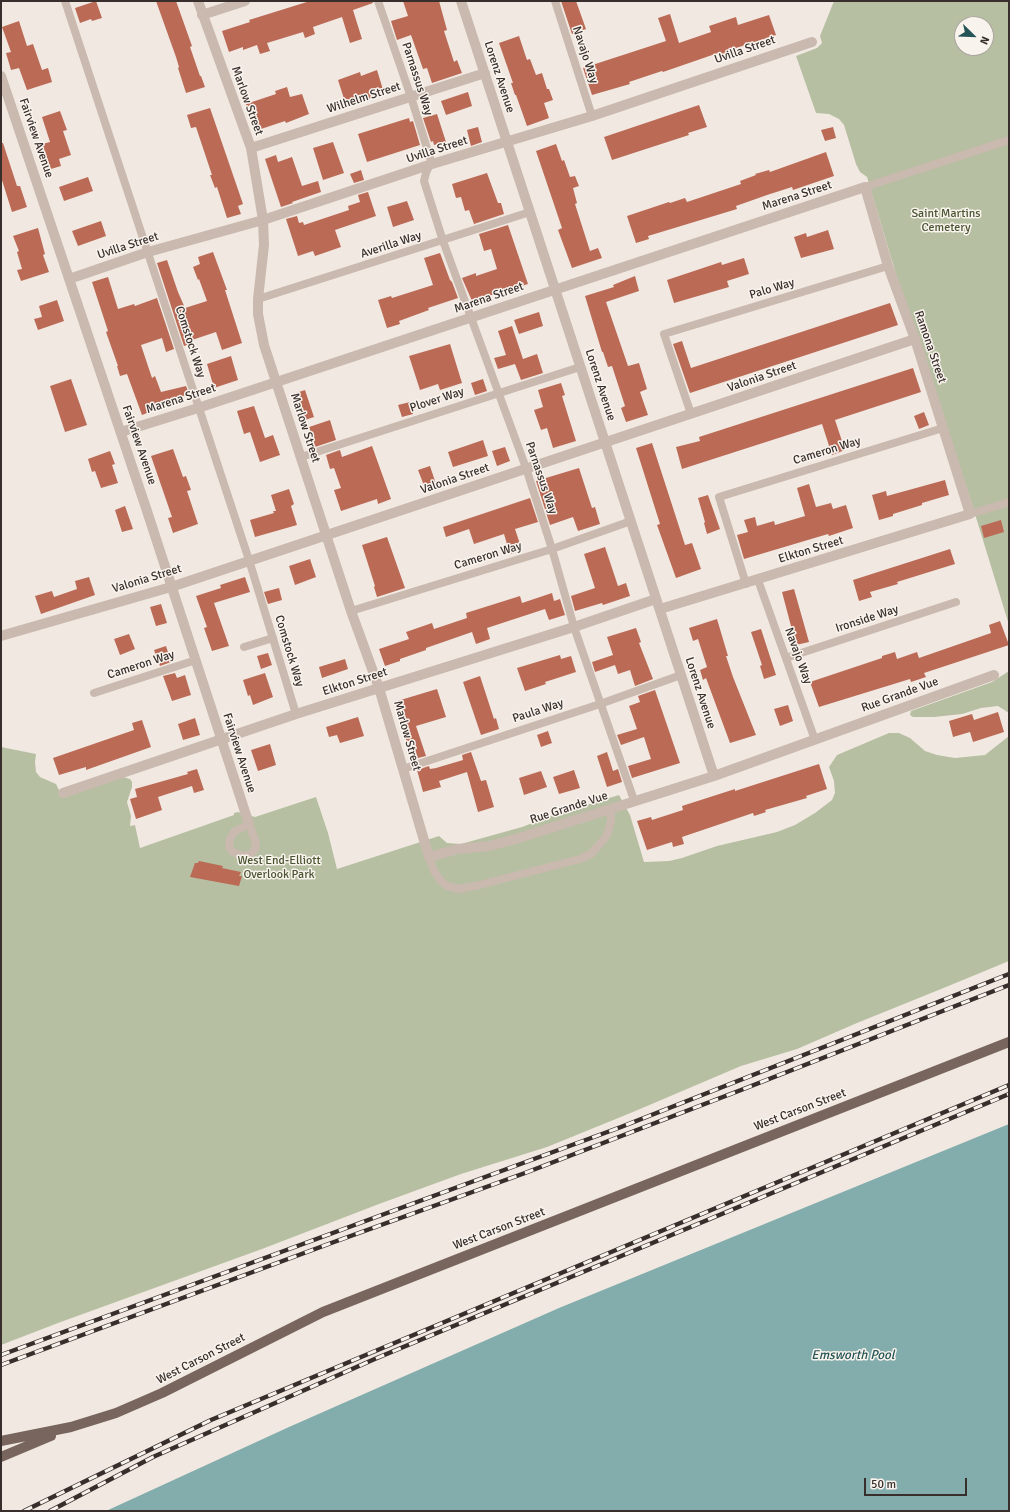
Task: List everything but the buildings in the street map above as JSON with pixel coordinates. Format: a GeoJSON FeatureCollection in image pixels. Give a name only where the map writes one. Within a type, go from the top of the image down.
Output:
{"type":"FeatureCollection","features":[{"type":"Feature","properties":{"kind":"main road","name":"West Carson Street"},"geometry":{"type":"LineString","coordinates":[[3,1441],[93,1421],[138,1404],[323,1312],[1009,1042]]}},
{"type":"Feature","properties":{"kind":"main road"},"geometry":{"type":"LineString","coordinates":[[1,1457],[71,1427]]}},
{"type":"Feature","properties":{"kind":"street","name":"Marlow Street"},"geometry":{"type":"LineString","coordinates":[[198,1],[251,148],[263,220],[264,245],[258,299],[258,314],[264,345],[302,457],[326,536],[379,688],[429,857]]}},
{"type":"Feature","properties":{"kind":"street"},"geometry":{"type":"LineString","coordinates":[[202,15],[245,1]]}},
{"type":"Feature","properties":{"kind":"street","name":"Lorenz Avenue"},"geometry":{"type":"LineString","coordinates":[[461,1],[554,290],[714,776]]}},
{"type":"Feature","properties":{"kind":"street","name":"Uvilla Street"},"geometry":{"type":"LineString","coordinates":[[69,278],[148,252],[263,220],[430,165],[592,116],[812,42]]}},
{"type":"Feature","properties":{"kind":"street","name":"Wilhelm Street"},"geometry":{"type":"LineString","coordinates":[[251,148],[485,73]]}},
{"type":"Feature","properties":{"kind":"street","name":"Fairview Avenue"},"geometry":{"type":"LineString","coordinates":[[1,76],[121,432],[249,824]]}},
{"type":"Feature","properties":{"kind":"street","name":"Ramona Street"},"geometry":{"type":"LineString","coordinates":[[865,187],[888,266],[914,339],[970,514]]}},
{"type":"Feature","properties":{"kind":"street","name":"Marena Street"},"geometry":{"type":"LineString","coordinates":[[121,432],[472,318],[865,187]]}},
{"type":"Feature","properties":{"kind":"street","name":"Valonia Street"},"geometry":{"type":"LineString","coordinates":[[1,636],[171,587],[914,339]]}},
{"type":"Feature","properties":{"kind":"street","name":"Elkton Street"},"geometry":{"type":"LineString","coordinates":[[660,609],[746,584],[970,514]]}},
{"type":"Feature","properties":{"kind":"street","name":"Elkton Street"},"geometry":{"type":"LineString","coordinates":[[63,793],[296,714],[574,627],[656,599]]}},
{"type":"Feature","properties":{"kind":"street","name":"Rue Grande Vue"},"geometry":{"type":"LineString","coordinates":[[429,857],[458,849],[489,846],[516,839],[611,809],[634,800],[714,776],[994,674]]}},
{"type":"Feature","properties":{"kind":"lane","name":"Comstock Way"},"geometry":{"type":"LineString","coordinates":[[65,1],[249,560],[296,714]]}},
{"type":"Feature","properties":{"kind":"lane","name":"Parnassus Way"},"geometry":{"type":"LineString","coordinates":[[378,1],[411,97],[430,165],[424,181],[443,241],[526,468],[552,549],[574,627],[634,800]]}},
{"type":"Feature","properties":{"kind":"lane","name":"Navajo Way"},"geometry":{"type":"LineString","coordinates":[[555,1],[592,116]]}},
{"type":"Feature","properties":{"kind":"lane"},"geometry":{"type":"LineString","coordinates":[[865,187],[1009,140]]}},
{"type":"Feature","properties":{"kind":"lane","name":"Averilla Way"},"geometry":{"type":"LineString","coordinates":[[258,299],[530,212]]}},
{"type":"Feature","properties":{"kind":"lane","name":"Palo Way"},"geometry":{"type":"LineString","coordinates":[[691,414],[664,334],[888,266]]}},
{"type":"Feature","properties":{"kind":"lane","name":"Plover Way"},"geometry":{"type":"LineString","coordinates":[[302,457],[580,367]]}},
{"type":"Feature","properties":{"kind":"lane","name":"Cameron Way"},"geometry":{"type":"LineString","coordinates":[[746,584],[719,497],[943,428]]}},
{"type":"Feature","properties":{"kind":"lane"},"geometry":{"type":"LineString","coordinates":[[970,514],[1009,502]]}},
{"type":"Feature","properties":{"kind":"lane","name":"Cameron Way"},"geometry":{"type":"LineString","coordinates":[[351,610],[552,549],[631,521]]}},
{"type":"Feature","properties":{"kind":"lane","name":"Navajo Way"},"geometry":{"type":"LineString","coordinates":[[758,580],[815,740]]}},
{"type":"Feature","properties":{"kind":"lane","name":"Ironside Way"},"geometry":{"type":"LineString","coordinates":[[786,658],[956,602]]}},
{"type":"Feature","properties":{"kind":"lane"},"geometry":{"type":"LineString","coordinates":[[244,647],[273,638]]}},
{"type":"Feature","properties":{"kind":"lane","name":"Cameron Way"},"geometry":{"type":"LineString","coordinates":[[94,692],[196,660]]}},
{"type":"Feature","properties":{"kind":"lane","name":"Paula Way"},"geometry":{"type":"LineString","coordinates":[[403,769],[600,704],[681,675]]}},
{"type":"Feature","properties":{"kind":"lane"},"geometry":{"type":"LineString","coordinates":[[429,857],[434,871],[440,880],[446,886],[459,889],[580,859],[591,854],[599,846],[608,832],[611,821],[611,809]]}},
{"type":"Feature","properties":{"kind":"green space","name":"Saint Martins Cemetery"},"geometry":{"type":"Polygon","coordinates":[[[834,1],[1009,1],[1009,625],[971,501],[904,301],[867,177],[860,172],[856,164],[844,125],[839,119],[829,114],[816,113],[796,56],[817,48],[822,43],[820,36],[834,1]]]}},
{"type":"Feature","properties":{"kind":"green space"},"geometry":{"type":"Polygon","coordinates":[[[1009,671],[1009,713],[998,706],[981,708],[962,714],[934,717],[913,717],[910,715],[911,711],[992,682],[1009,671]]]}},
{"type":"Feature","properties":{"kind":"green space","name":"West End-Elliott Overlook Park"},"geometry":{"type":"Polygon","coordinates":[[[889,733],[899,733],[910,738],[925,751],[955,758],[985,755],[1009,736],[1009,961],[797,1049],[741,1066],[547,1147],[461,1174],[1,1345],[1,747],[36,754],[36,772],[40,777],[56,784],[63,798],[112,778],[123,777],[130,779],[132,782],[132,787],[127,802],[131,816],[130,826],[135,825],[140,848],[234,815],[234,813],[238,812],[255,817],[316,797],[328,833],[337,869],[439,836],[447,843],[461,844],[522,827],[551,816],[619,795],[630,815],[644,862],[669,861],[682,858],[717,846],[777,832],[795,825],[815,813],[832,800],[835,793],[834,781],[829,767],[837,755],[889,733]]]}},
{"type":"Feature","properties":{"kind":"water","name":"Emsworth Pool"},"geometry":{"type":"Polygon","coordinates":[[[1009,1124],[1009,1511],[106,1511],[289,1427],[559,1308],[1009,1124]]]}},
{"type":"Feature","properties":{"kind":"railway"},"geometry":{"type":"LineString","coordinates":[[1,1355],[621,1127],[1009,974]]}},
{"type":"Feature","properties":{"kind":"railway"},"geometry":{"type":"LineString","coordinates":[[1,1365],[525,1173],[1009,985]]}},
{"type":"Feature","properties":{"kind":"railway"},"geometry":{"type":"LineString","coordinates":[[24,1511],[211,1420],[1009,1085]]}},
{"type":"Feature","properties":{"kind":"railway"},"geometry":{"type":"LineString","coordinates":[[50,1511],[153,1457],[377,1358],[1009,1094]]}}]}
